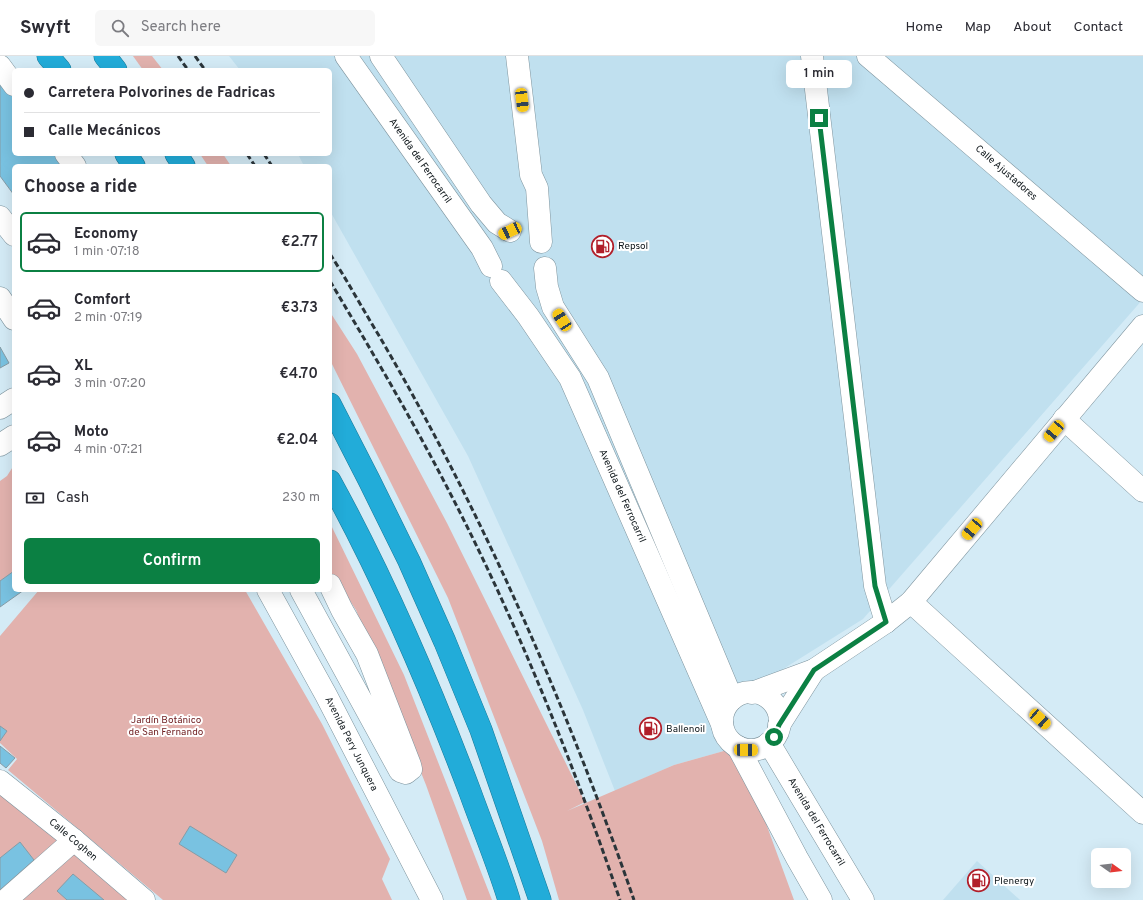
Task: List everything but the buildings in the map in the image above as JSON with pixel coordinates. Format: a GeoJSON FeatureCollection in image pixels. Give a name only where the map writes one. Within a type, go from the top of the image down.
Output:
{"type":"FeatureCollection","features":[{"type":"Feature","properties":{"kind":"highway"},"geometry":{"type":"LineString","coordinates":[[48,56],[58,68]]}},
{"type":"Feature","properties":{"kind":"highway"},"geometry":{"type":"LineString","coordinates":[[105,56],[114,68]]}},
{"type":"Feature","properties":{"kind":"highway"},"geometry":{"type":"LineString","coordinates":[[332,408],[370,480],[409,561],[445,642],[481,730],[540,900]]}},
{"type":"Feature","properties":{"kind":"highway"},"geometry":{"type":"LineString","coordinates":[[332,485],[377,572],[414,652],[450,740],[510,900]]}},
{"type":"Feature","properties":{"kind":"street","name":"Avenida del Ferrocarril"},"geometry":{"type":"LineString","coordinates":[[346,56],[482,248],[496,274],[528,316],[570,378],[722,724]]}},
{"type":"Feature","properties":{"kind":"street"},"geometry":{"type":"LineString","coordinates":[[381,56],[481,204],[497,222],[514,230],[532,234],[542,242]]}},
{"type":"Feature","properties":{"kind":"street"},"geometry":{"type":"LineString","coordinates":[[517,56],[531,175],[537,188],[542,242],[546,259],[545,268],[547,287],[553,307],[598,378],[732,699]]}},
{"type":"Feature","properties":{"kind":"street"},"geometry":{"type":"LineString","coordinates":[[812,56],[875,586],[886,622]]}},
{"type":"Feature","properties":{"kind":"street","name":"Calle Ajustadores"},"geometry":{"type":"LineString","coordinates":[[868,56],[1143,291]]}},
{"type":"Feature","properties":{"kind":"street"},"geometry":{"type":"LineString","coordinates":[[0,66],[12,82]]}},
{"type":"Feature","properties":{"kind":"street"},"geometry":{"type":"LineString","coordinates":[[531,175],[528,187],[527,213],[524,222],[514,230],[502,235],[496,241],[491,249],[490,257],[496,274],[508,285],[517,287],[526,286],[534,282],[545,268]]}},
{"type":"Feature","properties":{"kind":"street"},"geometry":{"type":"LineString","coordinates":[[0,217],[12,232]]}},
{"type":"Feature","properties":{"kind":"street"},"geometry":{"type":"LineString","coordinates":[[0,298],[12,316]]}},
{"type":"Feature","properties":{"kind":"street"},"geometry":{"type":"LineString","coordinates":[[752,693],[814,670],[886,622],[911,602],[1143,326]]}},
{"type":"Feature","properties":{"kind":"street"},"geometry":{"type":"LineString","coordinates":[[0,408],[12,400]]}},
{"type":"Feature","properties":{"kind":"street"},"geometry":{"type":"LineString","coordinates":[[1064,419],[1143,491]]}},
{"type":"Feature","properties":{"kind":"street"},"geometry":{"type":"LineString","coordinates":[[0,445],[12,437]]}},
{"type":"Feature","properties":{"kind":"street"},"geometry":{"type":"LineString","coordinates":[[302,592],[400,771],[406,773],[410,769],[410,765],[367,654],[332,589]]}},
{"type":"Feature","properties":{"kind":"street","name":"Avenida Pery Junquera"},"geometry":{"type":"LineString","coordinates":[[269,592],[326,694],[415,870],[432,900]]}},
{"type":"Feature","properties":{"kind":"street"},"geometry":{"type":"LineString","coordinates":[[911,602],[1143,813]]}},
{"type":"Feature","properties":{"kind":"street"},"geometry":{"type":"LineString","coordinates":[[774,734],[779,716],[775,707],[762,694],[744,693],[732,699],[726,706],[722,715],[722,724],[724,733],[730,741],[738,747],[746,750],[762,748],[774,734],[814,670]]}},
{"type":"Feature","properties":{"kind":"street","name":"Avenida del Ferrocarril"},"geometry":{"type":"LineString","coordinates":[[774,734],[863,900]]}},
{"type":"Feature","properties":{"kind":"street"},"geometry":{"type":"LineString","coordinates":[[738,747],[821,900]]}},
{"type":"Feature","properties":{"kind":"street","name":"Calle Coghen"},"geometry":{"type":"LineString","coordinates":[[0,781],[74,840],[144,900]]}},
{"type":"Feature","properties":{"kind":"street"},"geometry":{"type":"LineString","coordinates":[[6,900],[74,840]]}},
{"type":"Feature","properties":{"kind":"street"},"geometry":{"type":"LineString","coordinates":[[415,870],[421,900]]}},
{"type":"Feature","properties":{"kind":"shaded area"},"geometry":{"type":"Polygon","coordinates":[[[229,56],[1143,56],[1143,299],[863,619],[756,686],[722,724],[738,747],[674,765],[615,791],[583,710],[468,456],[332,215],[332,164],[303,164],[299,156],[332,156],[332,68],[238,68],[229,56]]]}},
{"type":"Feature","properties":{"kind":"shaded area","name":"Plenergy"},"geometry":{"type":"Polygon","coordinates":[[[977,861],[1020,900],[943,900],[977,861]]]}},
{"type":"Feature","properties":{"kind":"green space"},"geometry":{"type":"Polygon","coordinates":[[[133,56],[152,56],[161,68],[142,68],[133,56]]]}},
{"type":"Feature","properties":{"kind":"green space"},"geometry":{"type":"Polygon","coordinates":[[[201,156],[224,156],[230,164],[207,164],[201,156]]]}},
{"type":"Feature","properties":{"kind":"green space"},"geometry":{"type":"Polygon","coordinates":[[[332,315],[357,354],[447,523],[585,802],[567,811],[674,765],[738,747],[794,900],[559,900],[542,841],[448,598],[332,364],[332,315]]]}},
{"type":"Feature","properties":{"kind":"green space"},"geometry":{"type":"Polygon","coordinates":[[[12,468],[12,572],[0,581],[0,481],[7,476],[12,468]]]}},
{"type":"Feature","properties":{"kind":"green space"},"geometry":{"type":"Polygon","coordinates":[[[332,527],[404,675],[492,900],[467,900],[426,785],[356,610],[332,574],[332,527]]]}},
{"type":"Feature","properties":{"kind":"green space","name":"Jardín Botánico de San Fernando"},"geometry":{"type":"Polygon","coordinates":[[[37,592],[246,592],[322,724],[390,859],[382,879],[392,900],[163,900],[8,770],[17,759],[0,743],[0,636],[37,592]]]}},
{"type":"Feature","properties":{"kind":"green space"},"geometry":{"type":"Polygon","coordinates":[[[0,786],[130,900],[0,900],[0,786]]]}},
{"type":"Feature","properties":{"kind":"railway"},"geometry":{"type":"LineString","coordinates":[[178,56],[187,68]]}},
{"type":"Feature","properties":{"kind":"railway"},"geometry":{"type":"LineString","coordinates":[[195,56],[204,68]]}},
{"type":"Feature","properties":{"kind":"railway"},"geometry":{"type":"LineString","coordinates":[[248,156],[254,164]]}},
{"type":"Feature","properties":{"kind":"railway"},"geometry":{"type":"LineString","coordinates":[[265,156],[271,164]]}},
{"type":"Feature","properties":{"kind":"railway"},"geometry":{"type":"LineString","coordinates":[[332,257],[378,334],[416,402],[453,470],[487,540],[551,682],[608,827],[634,900]]}},
{"type":"Feature","properties":{"kind":"railway"},"geometry":{"type":"LineString","coordinates":[[332,284],[421,438],[498,590],[563,744],[583,795],[620,900]]}},
{"type":"Feature","properties":{"kind":"place","name":"Repsol"},"geometry":{"type":"Point","coordinates":[603,246]}},
{"type":"Feature","properties":{"kind":"place","name":"Ballenoil"},"geometry":{"type":"Point","coordinates":[650,729]}},
{"type":"Feature","properties":{"kind":"place","name":"Plenergy"},"geometry":{"type":"Point","coordinates":[979,881]}},
{"type":"Feature","properties":{"kind":"route"},"geometry":{"type":"LineString","coordinates":[[774,737],[779,725],[814,670],[886,622],[875,586],[819,118]]}}]}
